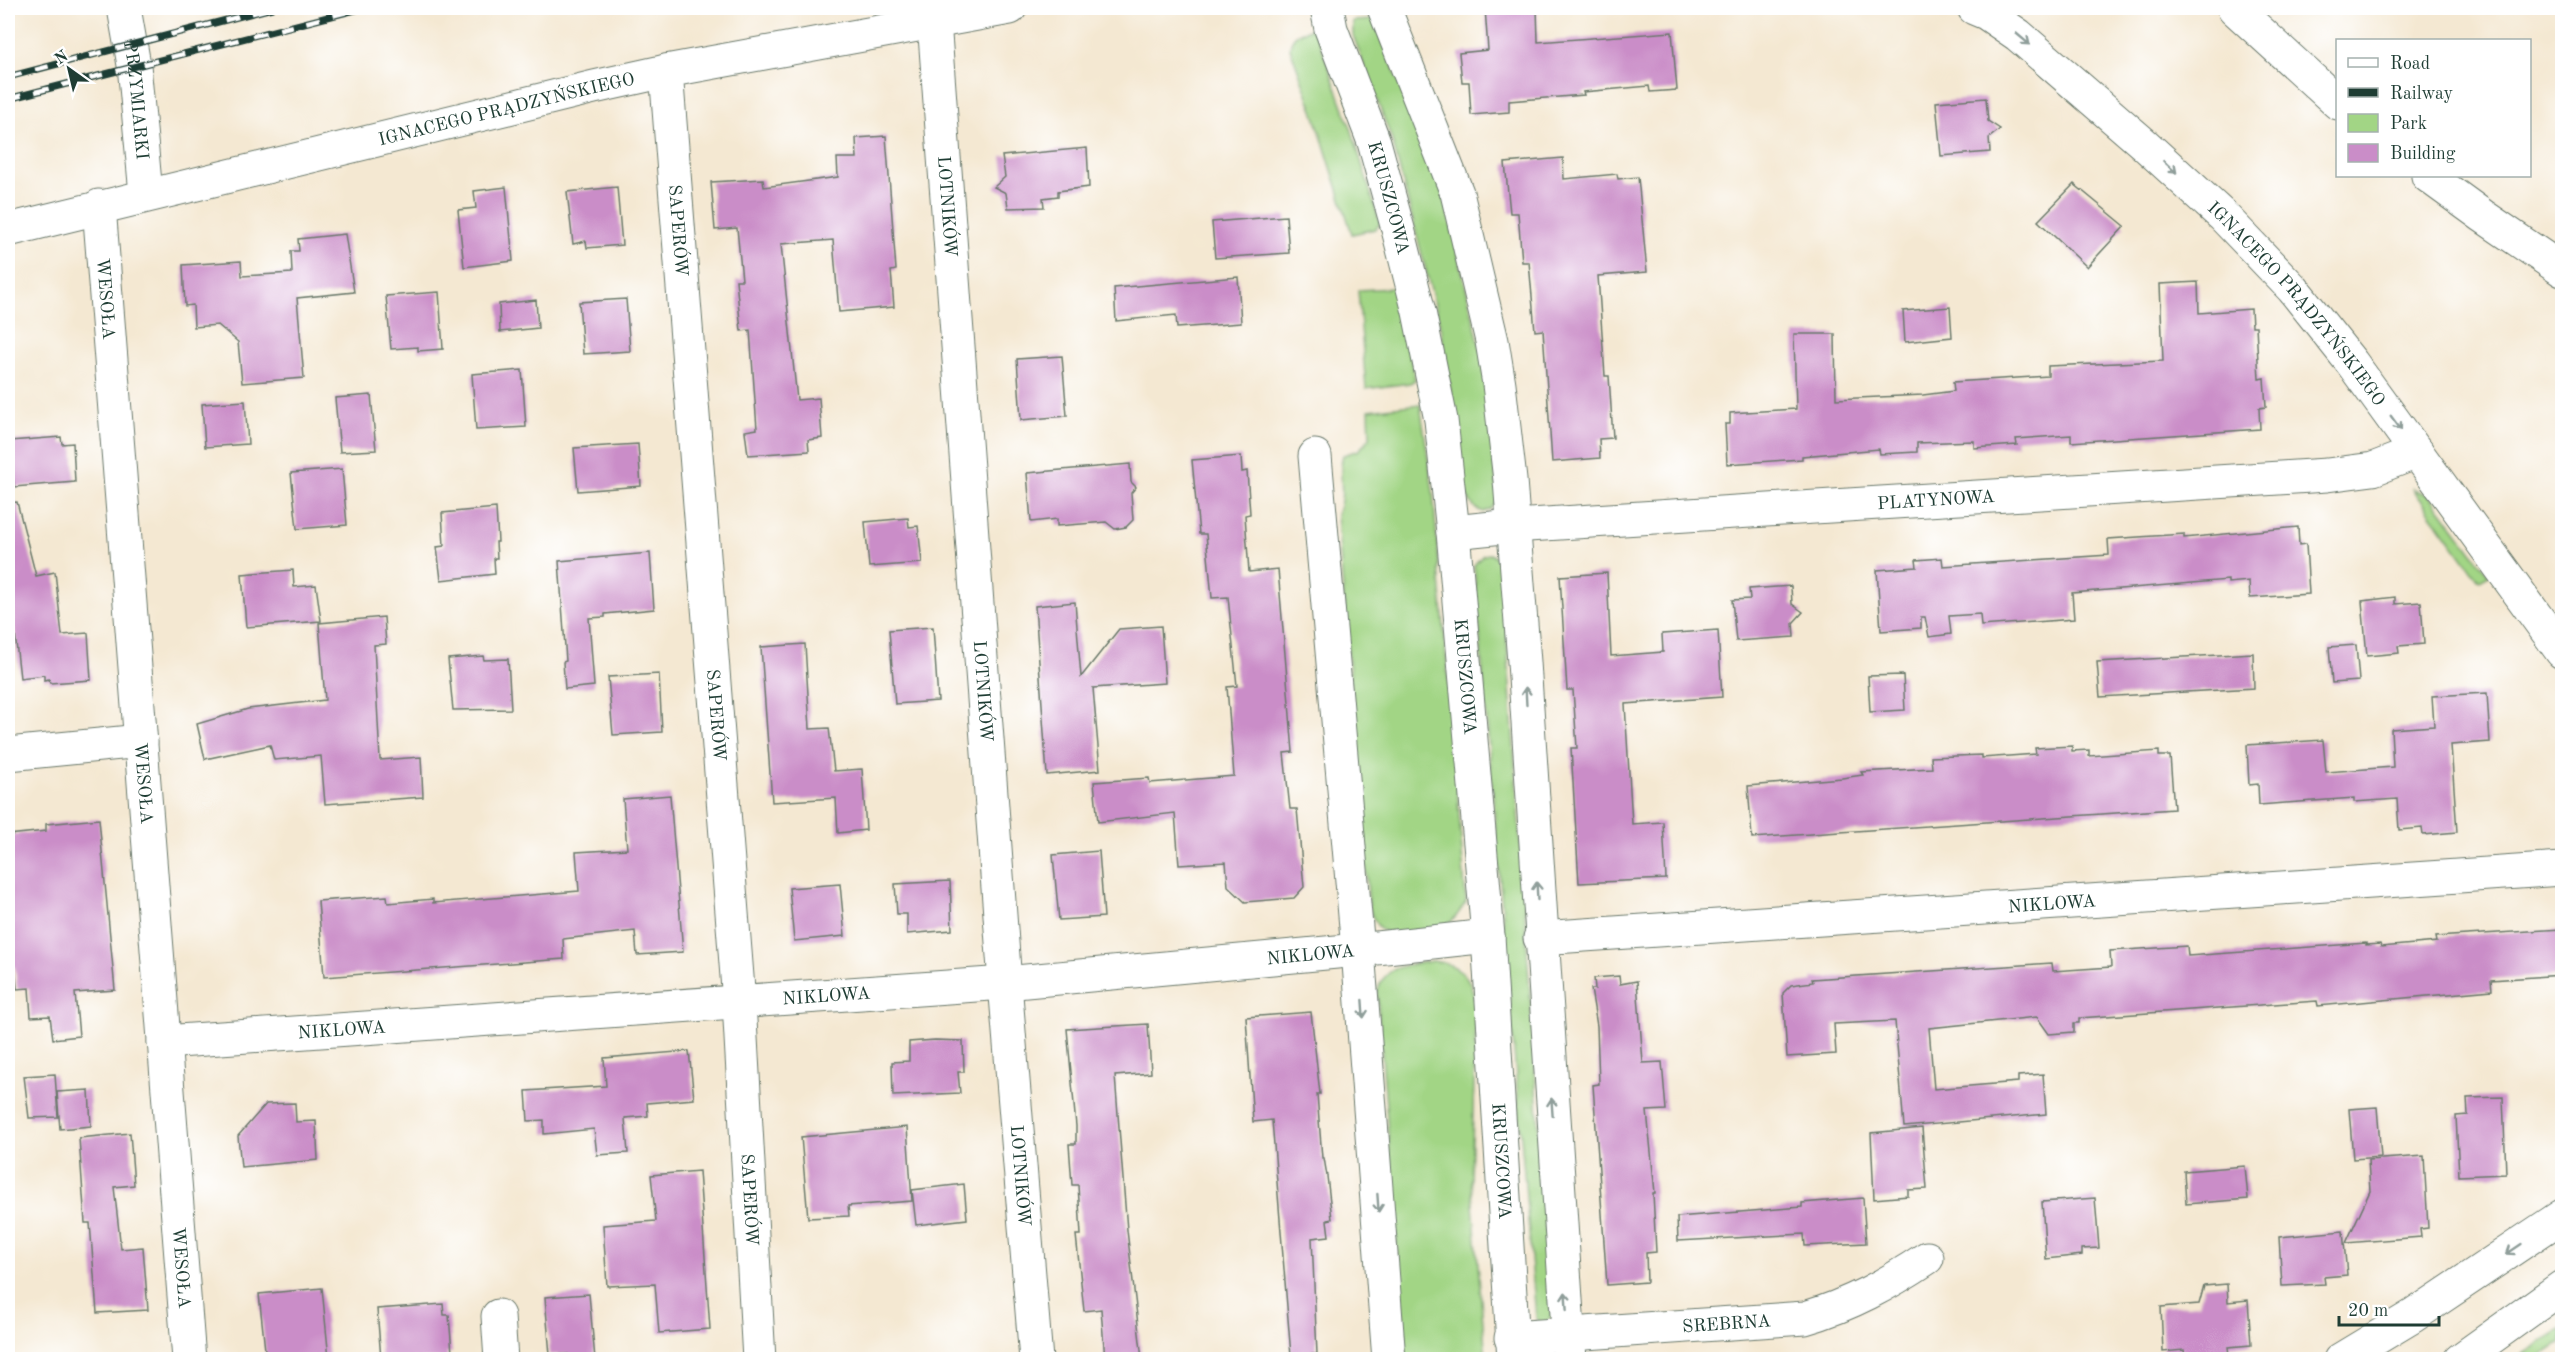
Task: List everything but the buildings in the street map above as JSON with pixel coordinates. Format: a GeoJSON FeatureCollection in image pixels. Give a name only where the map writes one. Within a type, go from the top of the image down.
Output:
{"type":"FeatureCollection","features":[{"type":"Feature","properties":{"kind":"street","name":"PRZYMIARKI"},"geometry":{"type":"LineString","coordinates":[[124,8],[134,65],[146,194]]}},
{"type":"Feature","properties":{"kind":"street","name":"IGNACEGO PRĄDZYŃSKIEGO"},"geometry":{"type":"LineString","coordinates":[[8,230],[146,194],[666,71],[1010,8]]}},
{"type":"Feature","properties":{"kind":"street","name":"KRUSZCOWA"},"geometry":{"type":"LineString","coordinates":[[1327,8],[1331,29],[1374,142],[1419,312],[1441,420],[1488,936],[1512,1349]]}},
{"type":"Feature","properties":{"kind":"street"},"geometry":{"type":"LineString","coordinates":[[1384,8],[1457,193],[1497,373],[1513,526],[1569,1347]]}},
{"type":"Feature","properties":{"kind":"street","name":"IGNACEGO PRĄDZYŃSKIEGO"},"geometry":{"type":"LineString","coordinates":[[1974,8],[2002,23],[2034,49],[2175,172],[2251,244],[2320,321],[2562,652]]}},
{"type":"Feature","properties":{"kind":"street"},"geometry":{"type":"LineString","coordinates":[[2234,8],[2336,102]]}},
{"type":"Feature","properties":{"kind":"street","name":"LOTNIKÓW"},"geometry":{"type":"LineString","coordinates":[[934,21],[1005,983],[1036,1359]]}},
{"type":"Feature","properties":{"kind":"street","name":"SAPERÓW"},"geometry":{"type":"LineString","coordinates":[[666,71],[739,1002],[759,1359]]}},
{"type":"Feature","properties":{"kind":"street"},"geometry":{"type":"LineString","coordinates":[[2429,177],[2562,270]]}},
{"type":"Feature","properties":{"kind":"street","name":"WESOŁA"},"geometry":{"type":"LineString","coordinates":[[99,206],[189,1359]]}},
{"type":"Feature","properties":{"kind":"street","name":"PLATYNOWA"},"geometry":{"type":"LineString","coordinates":[[1453,532],[1513,526],[2327,475],[2373,469],[2418,452]]}},
{"type":"Feature","properties":{"kind":"street"},"geometry":{"type":"LineString","coordinates":[[1315,456],[1358,950],[1389,1359]]}},
{"type":"Feature","properties":{"kind":"street"},"geometry":{"type":"LineString","coordinates":[[8,754],[141,741]]}},
{"type":"Feature","properties":{"kind":"street","name":"NIKLOWA"},"geometry":{"type":"LineString","coordinates":[[1540,938],[2562,869]]}},
{"type":"Feature","properties":{"kind":"street","name":"NIKLOWA"},"geometry":{"type":"LineString","coordinates":[[164,1042],[1005,983],[1488,936]]}},
{"type":"Feature","properties":{"kind":"street"},"geometry":{"type":"LineString","coordinates":[[2340,1359],[2414,1317],[2562,1216]]}},
{"type":"Feature","properties":{"kind":"street","name":"SREBRNA"},"geometry":{"type":"LineString","coordinates":[[1512,1349],[1569,1347],[1805,1318],[1837,1309],[1864,1297],[1927,1258]]}},
{"type":"Feature","properties":{"kind":"street"},"geometry":{"type":"LineString","coordinates":[[2460,1359],[2562,1287]]}},
{"type":"Feature","properties":{"kind":"street"},"geometry":{"type":"LineString","coordinates":[[498,1316],[501,1359]]}},
{"type":"Feature","properties":{"kind":"green space"},"geometry":{"type":"Polygon","coordinates":[[[1374,20],[1443,192],[1482,355],[1498,499],[1491,509],[1484,512],[1476,509],[1467,497],[1441,328],[1392,140],[1353,35],[1353,21],[1374,20]]]}},
{"type":"Feature","properties":{"kind":"green space"},"geometry":{"type":"Polygon","coordinates":[[[1310,29],[1315,30],[1352,131],[1380,224],[1375,229],[1352,234],[1313,110],[1290,48],[1294,37],[1310,29]]]}},
{"type":"Feature","properties":{"kind":"green space"},"geometry":{"type":"Polygon","coordinates":[[[1393,288],[1396,291],[1415,380],[1410,383],[1366,389],[1358,290],[1393,288]]]}},
{"type":"Feature","properties":{"kind":"green space"},"geometry":{"type":"Polygon","coordinates":[[[1420,404],[1433,492],[1466,902],[1449,924],[1442,928],[1392,934],[1376,924],[1369,906],[1337,515],[1342,491],[1343,455],[1359,450],[1370,438],[1369,410],[1420,404]]]}},
{"type":"Feature","properties":{"kind":"green space"},"geometry":{"type":"Polygon","coordinates":[[[2413,489],[2428,495],[2435,502],[2489,575],[2478,579],[2413,489]]]}},
{"type":"Feature","properties":{"kind":"green space"},"geometry":{"type":"Polygon","coordinates":[[[1490,554],[1498,558],[1502,565],[1551,1318],[1542,1324],[1536,1318],[1474,565],[1483,555],[1490,554]]]}},
{"type":"Feature","properties":{"kind":"green space"},"geometry":{"type":"Polygon","coordinates":[[[1433,961],[1454,967],[1467,978],[1475,1004],[1471,1180],[1486,1359],[1406,1359],[1377,992],[1386,976],[1392,971],[1406,965],[1433,961]]]}},
{"type":"Feature","properties":{"kind":"green space"},"geometry":{"type":"Polygon","coordinates":[[[2562,1329],[2562,1343],[2537,1359],[2515,1359],[2562,1329]]]}},
{"type":"Feature","properties":{"kind":"railway"},"geometry":{"type":"LineString","coordinates":[[8,77],[272,8]]}},
{"type":"Feature","properties":{"kind":"railway"},"geometry":{"type":"LineString","coordinates":[[8,99],[363,8]]}}]}
